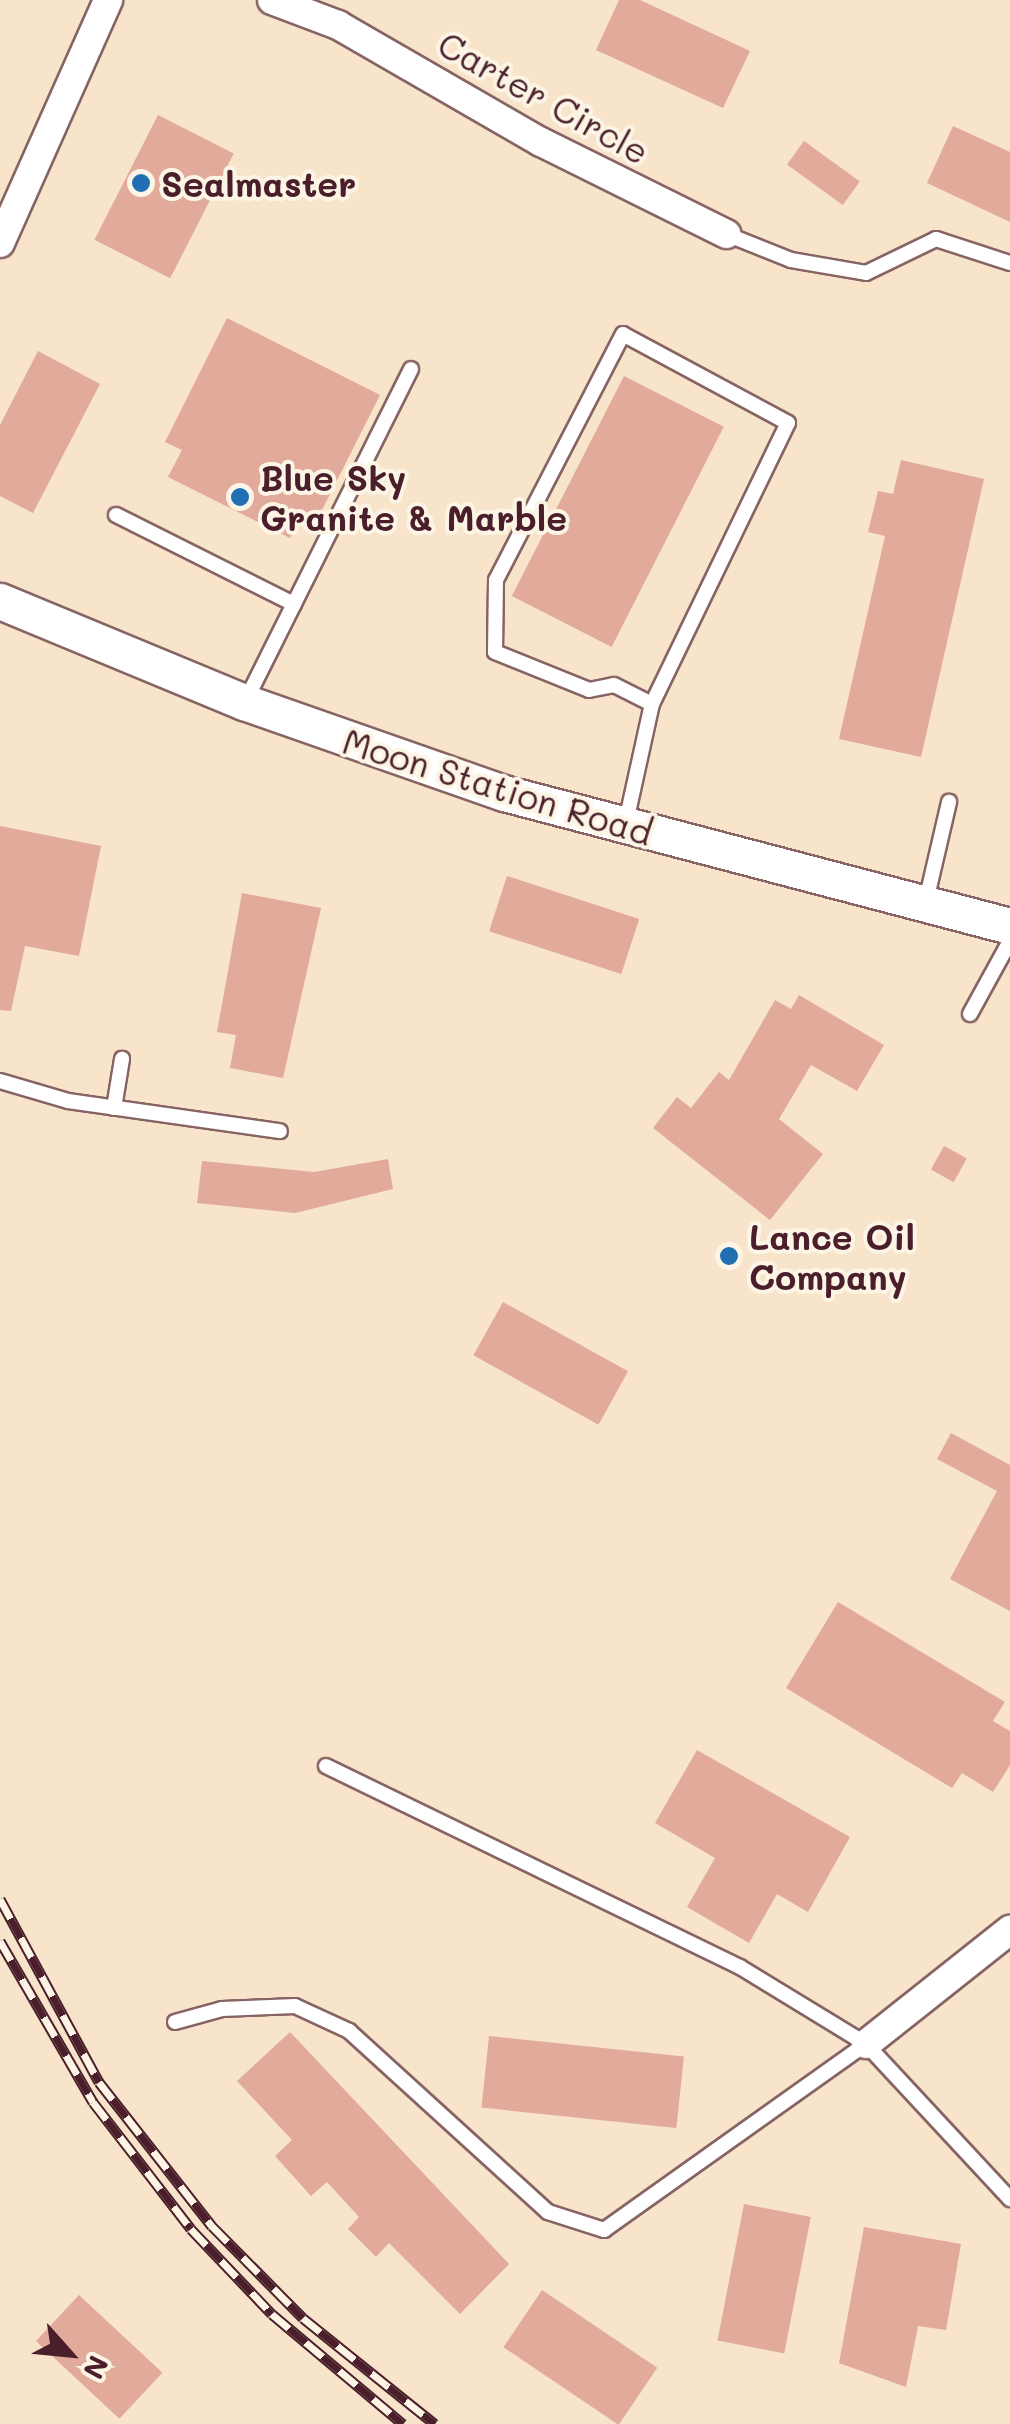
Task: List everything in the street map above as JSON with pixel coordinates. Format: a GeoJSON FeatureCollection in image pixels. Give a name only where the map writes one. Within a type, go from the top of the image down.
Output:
{"type":"FeatureCollection","features":[{"type":"Feature","properties":{"kind":"street","name":"Carter Circle"},"geometry":{"type":"LineString","coordinates":[[272,0],[338,25],[726,234]]}},
{"type":"Feature","properties":{"kind":"street"},"geometry":{"type":"LineString","coordinates":[[0,243],[105,1]]}},
{"type":"Feature","properties":{"kind":"street","name":"Moon Station Road"},"geometry":{"type":"LineString","coordinates":[[0,602],[244,702],[624,828],[1010,926]]}},
{"type":"Feature","properties":{"kind":"street"},"geometry":{"type":"LineString","coordinates":[[866,2044],[1010,1930]]}},
{"type":"Feature","properties":{"kind":"lane"},"geometry":{"type":"LineString","coordinates":[[726,234],[792,260],[866,273],[936,239],[1010,263]]}},
{"type":"Feature","properties":{"kind":"lane"},"geometry":{"type":"LineString","coordinates":[[624,828],[652,704],[788,424],[624,334],[496,580],[495,652],[589,690],[614,686],[652,704]]}},
{"type":"Feature","properties":{"kind":"lane"},"geometry":{"type":"LineString","coordinates":[[244,702],[411,369]]}},
{"type":"Feature","properties":{"kind":"lane"},"geometry":{"type":"LineString","coordinates":[[116,515],[294,604]]}},
{"type":"Feature","properties":{"kind":"lane"},"geometry":{"type":"LineString","coordinates":[[926,902],[949,802]]}},
{"type":"Feature","properties":{"kind":"lane"},"geometry":{"type":"LineString","coordinates":[[970,1014],[1010,942]]}},
{"type":"Feature","properties":{"kind":"lane"},"geometry":{"type":"LineString","coordinates":[[114,1108],[122,1059]]}},
{"type":"Feature","properties":{"kind":"lane"},"geometry":{"type":"LineString","coordinates":[[0,1081],[114,1108],[280,1131]]}},
{"type":"Feature","properties":{"kind":"lane"},"geometry":{"type":"LineString","coordinates":[[326,1766],[654,1933],[740,1967],[866,2044],[1010,2199]]}},
{"type":"Feature","properties":{"kind":"lane"},"geometry":{"type":"LineString","coordinates":[[175,2022],[222,2008],[295,2006],[349,2031],[548,2212],[604,2230],[866,2044]]}},
{"type":"Feature","properties":{"kind":"building"},"geometry":{"type":"Polygon","coordinates":[[[619,0],[640,0],[750,51],[723,108],[596,50],[619,0]]]}},
{"type":"Feature","properties":{"kind":"building"},"geometry":{"type":"Polygon","coordinates":[[[158,115],[234,154],[170,278],[94,240],[158,115]]]}},
{"type":"Feature","properties":{"kind":"building"},"geometry":{"type":"Polygon","coordinates":[[[953,126],[1010,152],[1010,222],[927,183],[953,126]]]}},
{"type":"Feature","properties":{"kind":"building"},"geometry":{"type":"Polygon","coordinates":[[[804,141],[860,182],[843,205],[787,164],[804,141]]]}},
{"type":"Feature","properties":{"kind":"building"},"geometry":{"type":"Polygon","coordinates":[[[227,318],[380,395],[318,518],[304,511],[290,538],[168,477],[182,450],[165,442],[227,318]]]}},
{"type":"Feature","properties":{"kind":"building"},"geometry":{"type":"Polygon","coordinates":[[[38,351],[100,384],[33,513],[0,496],[0,425],[38,351]]]}},
{"type":"Feature","properties":{"kind":"building"},"geometry":{"type":"Polygon","coordinates":[[[624,376],[724,427],[612,647],[512,596],[624,376]]]}},
{"type":"Feature","properties":{"kind":"building"},"geometry":{"type":"Polygon","coordinates":[[[901,460],[984,479],[921,757],[839,739],[885,536],[868,532],[878,491],[893,494],[901,460]]]}},
{"type":"Feature","properties":{"kind":"building"},"geometry":{"type":"Polygon","coordinates":[[[0,826],[101,846],[79,956],[25,946],[11,1011],[0,1010],[0,826]]]}},
{"type":"Feature","properties":{"kind":"building"},"geometry":{"type":"Polygon","coordinates":[[[507,876],[639,919],[621,974],[489,931],[507,876]]]}},
{"type":"Feature","properties":{"kind":"building"},"geometry":{"type":"Polygon","coordinates":[[[242,893],[321,908],[283,1078],[230,1068],[236,1035],[217,1032],[242,893]]]}},
{"type":"Feature","properties":{"kind":"building"},"geometry":{"type":"Polygon","coordinates":[[[799,995],[884,1045],[857,1091],[811,1065],[779,1119],[823,1154],[770,1220],[653,1128],[677,1097],[691,1108],[719,1072],[729,1080],[775,1000],[791,1009],[799,995]]]}},
{"type":"Feature","properties":{"kind":"building"},"geometry":{"type":"Polygon","coordinates":[[[944,1146],[967,1159],[954,1182],[931,1170],[944,1146]]]}},
{"type":"Feature","properties":{"kind":"building"},"geometry":{"type":"Polygon","coordinates":[[[388,1159],[393,1189],[295,1213],[197,1203],[202,1161],[314,1172],[388,1159]]]}},
{"type":"Feature","properties":{"kind":"building"},"geometry":{"type":"Polygon","coordinates":[[[503,1302],[628,1371],[598,1425],[473,1355],[503,1302]]]}},
{"type":"Feature","properties":{"kind":"building"},"geometry":{"type":"Polygon","coordinates":[[[951,1433],[1010,1465],[1010,1611],[950,1579],[997,1491],[937,1459],[951,1433]]]}},
{"type":"Feature","properties":{"kind":"building"},"geometry":{"type":"Polygon","coordinates":[[[838,1602],[1005,1702],[993,1721],[1010,1731],[1010,1765],[993,1792],[962,1773],[952,1788],[786,1688],[838,1602]]]}},
{"type":"Feature","properties":{"kind":"building"},"geometry":{"type":"Polygon","coordinates":[[[697,1750],[850,1837],[808,1912],[777,1894],[749,1943],[687,1907],[715,1858],[655,1823],[697,1750]]]}},
{"type":"Feature","properties":{"kind":"building"},"geometry":{"type":"Polygon","coordinates":[[[290,2032],[509,2264],[460,2314],[389,2243],[376,2257],[348,2229],[359,2217],[327,2182],[311,2196],[275,2156],[292,2140],[237,2081],[290,2032]]]}},
{"type":"Feature","properties":{"kind":"building"},"geometry":{"type":"Polygon","coordinates":[[[489,2036],[684,2056],[676,2128],[481,2108],[489,2036]]]}},
{"type":"Feature","properties":{"kind":"building"},"geometry":{"type":"Polygon","coordinates":[[[744,2204],[811,2217],[784,2353],[717,2340],[744,2204]]]}},
{"type":"Feature","properties":{"kind":"building"},"geometry":{"type":"Polygon","coordinates":[[[864,2227],[961,2244],[946,2330],[918,2326],[906,2387],[839,2363],[864,2227]]]}},
{"type":"Feature","properties":{"kind":"building"},"geometry":{"type":"Polygon","coordinates":[[[542,2290],[657,2368],[617,2424],[503,2347],[542,2290]]]}},
{"type":"Feature","properties":{"kind":"building"},"geometry":{"type":"Polygon","coordinates":[[[79,2295],[162,2373],[119,2419],[36,2341],[79,2295]]]}},
{"type":"Feature","properties":{"kind":"railway"},"geometry":{"type":"LineString","coordinates":[[0,1899],[99,2082],[212,2226],[303,2318],[435,2424]]}},
{"type":"Feature","properties":{"kind":"railway"},"geometry":{"type":"LineString","coordinates":[[0,1941],[93,2102],[191,2229],[272,2314],[403,2424]]}},
{"type":"Feature","properties":{"kind":"place","name":"Sealmaster"},"geometry":{"type":"Point","coordinates":[141,183]}},
{"type":"Feature","properties":{"kind":"place","name":"Blue Sky Granite & Marble"},"geometry":{"type":"Point","coordinates":[240,497]}},
{"type":"Feature","properties":{"kind":"place","name":"Lance Oil Company"},"geometry":{"type":"Point","coordinates":[729,1256]}}]}
